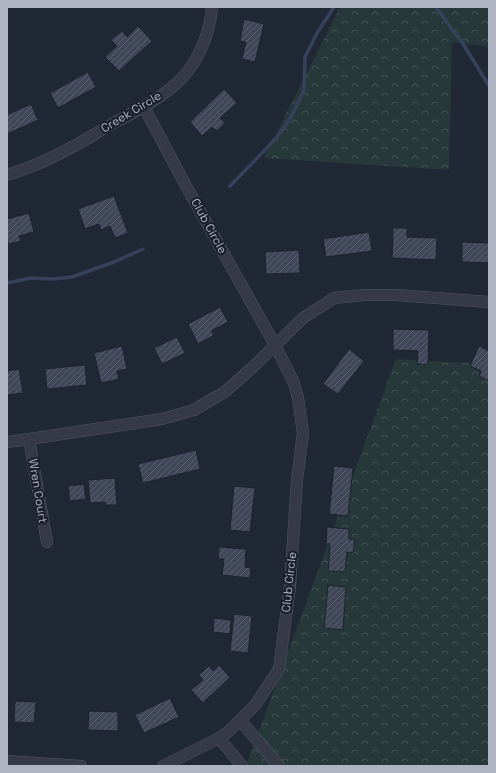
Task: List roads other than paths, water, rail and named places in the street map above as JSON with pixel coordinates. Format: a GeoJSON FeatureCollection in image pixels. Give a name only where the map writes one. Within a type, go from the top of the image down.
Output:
{"type":"FeatureCollection","features":[{"type":"Feature","properties":{"kind":"street","name":"Creek Circle"},"geometry":{"type":"LineString","coordinates":[[7,175],[30,167],[75,146],[115,122],[144,107],[172,87],[187,72],[199,55],[207,36],[211,20],[212,7]]}},
{"type":"Feature","properties":{"kind":"street","name":"Club Circle"},"geometry":{"type":"LineString","coordinates":[[144,107],[186,186],[275,345],[294,383],[298,398],[303,433],[297,480],[290,586],[279,669],[256,704],[219,738],[163,766]]}},
{"type":"Feature","properties":{"kind":"street"},"geometry":{"type":"LineString","coordinates":[[7,442],[162,419],[194,410],[226,391],[303,318],[334,298],[364,295],[396,295],[489,302]]}},
{"type":"Feature","properties":{"kind":"street","name":"Wren Court"},"geometry":{"type":"LineString","coordinates":[[29,439],[46,542]]}},
{"type":"Feature","properties":{"kind":"street"},"geometry":{"type":"LineString","coordinates":[[240,720],[279,766]]}},
{"type":"Feature","properties":{"kind":"street"},"geometry":{"type":"LineString","coordinates":[[219,738],[242,766]]}},
{"type":"Feature","properties":{"kind":"street"},"geometry":{"type":"LineString","coordinates":[[7,761],[81,766]]}},
{"type":"Feature","properties":{"kind":"waterway"},"geometry":{"type":"LineString","coordinates":[[230,186],[277,137],[290,119],[304,90],[305,57],[317,33],[334,7]]}},
{"type":"Feature","properties":{"kind":"waterway"},"geometry":{"type":"LineString","coordinates":[[436,7],[462,42],[489,86]]}},
{"type":"Feature","properties":{"kind":"waterway"},"geometry":{"type":"LineString","coordinates":[[7,283],[31,278],[54,279],[72,277],[114,262],[143,249]]}}]}
